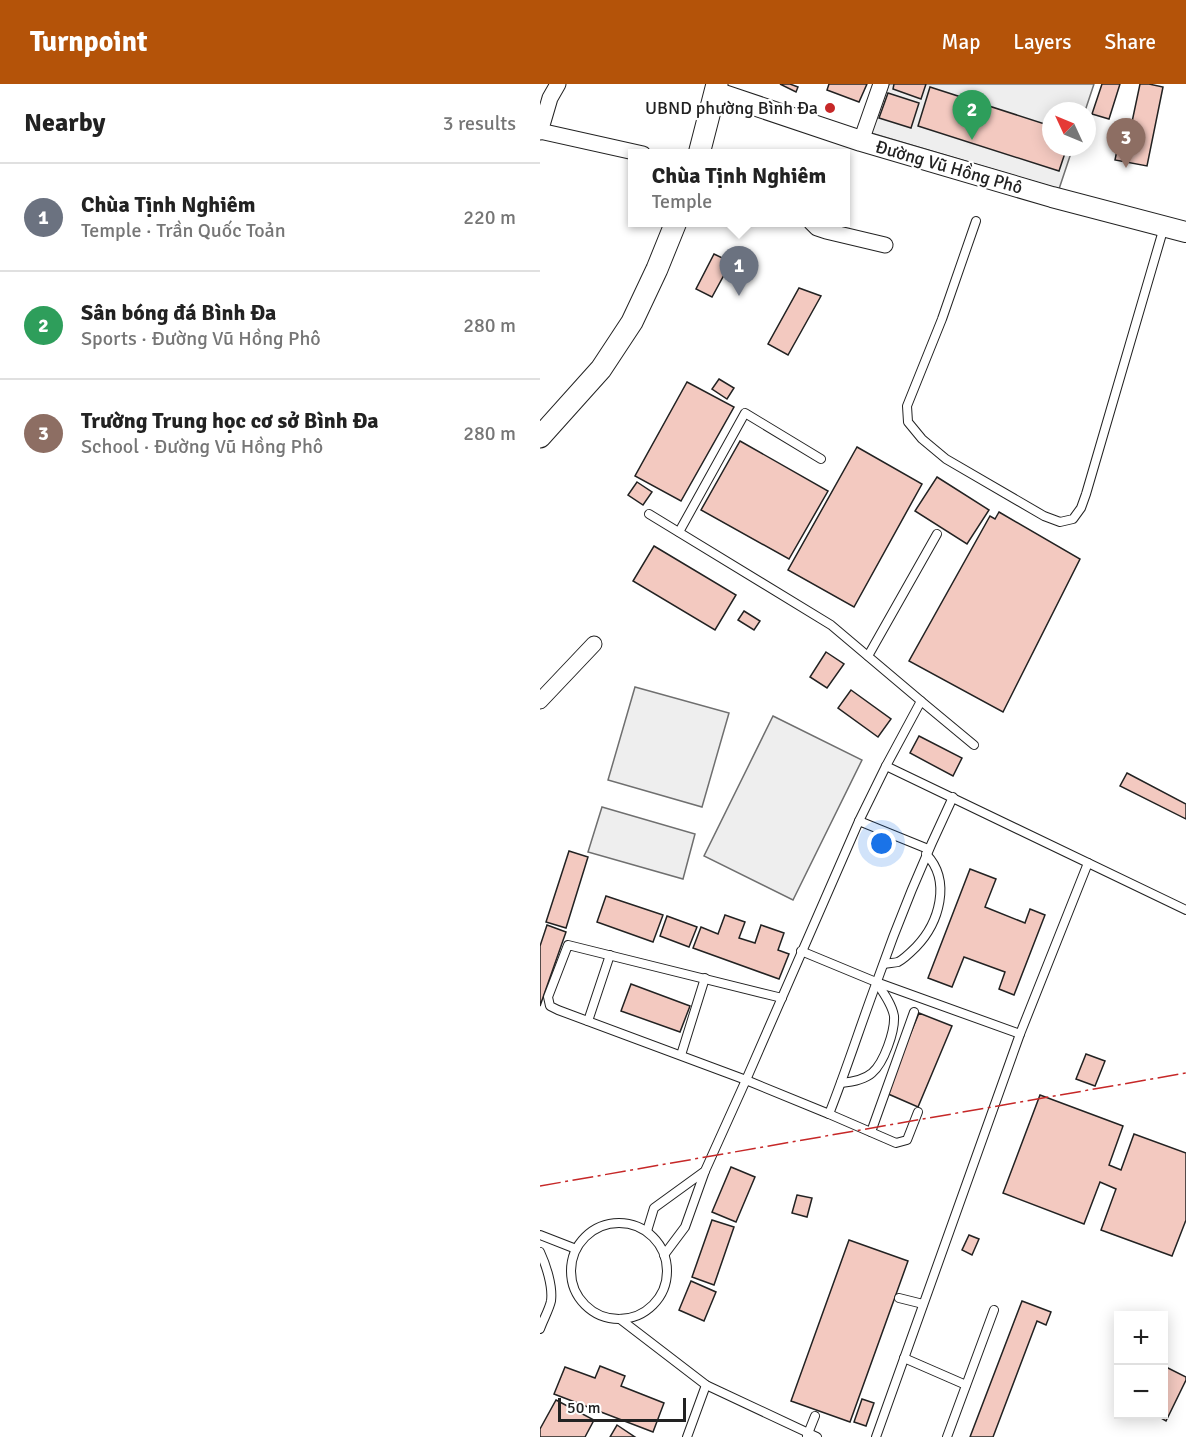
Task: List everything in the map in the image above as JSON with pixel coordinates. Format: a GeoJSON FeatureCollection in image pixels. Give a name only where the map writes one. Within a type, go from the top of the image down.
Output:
{"type":"FeatureCollection","features":[{"type":"Feature","properties":{"kind":"main road"},"geometry":{"type":"LineString","coordinates":[[700,149],[716,88]]}},
{"type":"Feature","properties":{"kind":"main road"},"geometry":{"type":"LineString","coordinates":[[540,437],[601,369],[632,322],[674,227]]}},
{"type":"Feature","properties":{"kind":"street"},"geometry":{"type":"LineString","coordinates":[[558,84],[550,98],[540,132],[628,150]]}},
{"type":"Feature","properties":{"kind":"street"},"geometry":{"type":"LineString","coordinates":[[861,141],[882,84]]}},
{"type":"Feature","properties":{"kind":"street","name":"Đường Vũ Hồng Phô"},"geometry":{"type":"LineString","coordinates":[[716,88],[861,141],[1052,197],[1186,232]]}},
{"type":"Feature","properties":{"kind":"street"},"geometry":{"type":"LineString","coordinates":[[816,227],[885,245]]}},
{"type":"Feature","properties":{"kind":"street"},"geometry":{"type":"LineString","coordinates":[[540,701],[594,644]]}},
{"type":"Feature","properties":{"kind":"lane"},"geometry":{"type":"LineString","coordinates":[[976,221],[942,319],[907,406],[908,422],[922,439],[946,459],[1044,516],[1060,522],[1073,519],[1084,501],[1164,227]]}},
{"type":"Feature","properties":{"kind":"lane"},"geometry":{"type":"LineString","coordinates":[[679,531],[745,413],[821,459]]}},
{"type":"Feature","properties":{"kind":"lane"},"geometry":{"type":"LineString","coordinates":[[649,514],[831,625],[974,745]]}},
{"type":"Feature","properties":{"kind":"lane"},"geometry":{"type":"LineString","coordinates":[[868,656],[937,534]]}},
{"type":"Feature","properties":{"kind":"lane"},"geometry":{"type":"LineString","coordinates":[[664,1255],[685,1227],[705,1171],[859,821],[921,701]]}},
{"type":"Feature","properties":{"kind":"lane"},"geometry":{"type":"LineString","coordinates":[[886,766],[1186,910]]}},
{"type":"Feature","properties":{"kind":"lane"},"geometry":{"type":"LineString","coordinates":[[829,1114],[876,982],[927,852],[953,798]]}},
{"type":"Feature","properties":{"kind":"lane"},"geometry":{"type":"LineString","coordinates":[[859,821],[927,852],[940,878],[941,901],[936,919],[922,942],[898,962],[884,964]]}},
{"type":"Feature","properties":{"kind":"lane"},"geometry":{"type":"LineString","coordinates":[[876,1437],[1020,1034],[1088,863]]}},
{"type":"Feature","properties":{"kind":"lane"},"geometry":{"type":"LineString","coordinates":[[782,998],[568,945],[548,998],[550,1006],[746,1080],[896,1143],[907,1140],[918,1112]]}},
{"type":"Feature","properties":{"kind":"lane"},"geometry":{"type":"LineString","coordinates":[[801,951],[876,982],[1020,1034]]}},
{"type":"Feature","properties":{"kind":"lane"},"geometry":{"type":"LineString","coordinates":[[588,1021],[610,955]]}},
{"type":"Feature","properties":{"kind":"lane"},"geometry":{"type":"LineString","coordinates":[[681,1055],[705,978]]}},
{"type":"Feature","properties":{"kind":"lane"},"geometry":{"type":"LineString","coordinates":[[841,1083],[857,1081],[873,1072],[888,1046],[894,1015],[886,996],[876,982]]}},
{"type":"Feature","properties":{"kind":"lane"},"geometry":{"type":"LineString","coordinates":[[871,1131],[914,1012]]}},
{"type":"Feature","properties":{"kind":"lane"},"geometry":{"type":"LineString","coordinates":[[647,1231],[654,1208],[705,1171]]}},
{"type":"Feature","properties":{"kind":"lane"},"geometry":{"type":"LineString","coordinates":[[616,1223],[632,1224],[647,1231],[658,1242],[667,1270],[658,1298],[648,1309],[634,1316],[620,1319],[603,1316],[589,1309],[578,1296],[572,1281],[571,1265],[576,1249],[586,1235],[600,1226],[616,1223]]}},
{"type":"Feature","properties":{"kind":"lane"},"geometry":{"type":"LineString","coordinates":[[540,1235],[576,1249]]}},
{"type":"Feature","properties":{"kind":"lane"},"geometry":{"type":"LineString","coordinates":[[540,1252],[544,1260],[551,1301],[540,1329]]}},
{"type":"Feature","properties":{"kind":"lane"},"geometry":{"type":"LineString","coordinates":[[899,1298],[923,1304]]}},
{"type":"Feature","properties":{"kind":"lane"},"geometry":{"type":"LineString","coordinates":[[947,1437],[994,1310]]}},
{"type":"Feature","properties":{"kind":"lane"},"geometry":{"type":"LineString","coordinates":[[620,1319],[706,1385],[807,1435],[816,1437]]}},
{"type":"Feature","properties":{"kind":"lane"},"geometry":{"type":"LineString","coordinates":[[904,1358],[966,1384]]}},
{"type":"Feature","properties":{"kind":"lane"},"geometry":{"type":"LineString","coordinates":[[687,1437],[706,1385]]}},
{"type":"Feature","properties":{"kind":"lane"},"geometry":{"type":"LineString","coordinates":[[807,1435],[816,1416]]}},
{"type":"Feature","properties":{"kind":"shaded area"},"geometry":{"type":"Polygon","coordinates":[[[889,84],[1094,84],[1088,102],[1042,102],[1042,156],[1070,156],[1059,189],[871,133],[889,84]]]}},
{"type":"Feature","properties":{"kind":"shaded area"},"geometry":{"type":"Polygon","coordinates":[[[635,687],[729,713],[702,807],[608,780],[635,687]]]}},
{"type":"Feature","properties":{"kind":"shaded area"},"geometry":{"type":"Polygon","coordinates":[[[773,716],[862,760],[793,900],[704,856],[773,716]]]}},
{"type":"Feature","properties":{"kind":"shaded area"},"geometry":{"type":"Polygon","coordinates":[[[602,807],[695,834],[683,879],[588,852],[602,807]]]}},
{"type":"Feature","properties":{"kind":"building"},"geometry":{"type":"Polygon","coordinates":[[[780,84],[790,84],[798,87],[796,92],[780,84]]]}},
{"type":"Feature","properties":{"kind":"building"},"geometry":{"type":"Polygon","coordinates":[[[829,84],[867,84],[859,102],[827,90],[829,84]]]}},
{"type":"Feature","properties":{"kind":"building"},"geometry":{"type":"Polygon","coordinates":[[[894,84],[926,84],[921,99],[893,89],[894,84]]]}},
{"type":"Feature","properties":{"kind":"building"},"geometry":{"type":"Polygon","coordinates":[[[1102,84],[1120,84],[1109,119],[1096,115],[1096,102],[1102,84]]]}},
{"type":"Feature","properties":{"kind":"building"},"geometry":{"type":"Polygon","coordinates":[[[1140,84],[1163,87],[1147,166],[1115,160],[1123,121],[1132,122],[1140,84]]]}},
{"type":"Feature","properties":{"kind":"building"},"geometry":{"type":"Polygon","coordinates":[[[930,87],[1042,123],[1042,156],[1064,156],[1059,171],[918,126],[930,87]]]}},
{"type":"Feature","properties":{"kind":"building"},"geometry":{"type":"Polygon","coordinates":[[[888,93],[919,103],[911,128],[879,118],[888,93]]]}},
{"type":"Feature","properties":{"kind":"building"},"geometry":{"type":"Polygon","coordinates":[[[714,254],[731,262],[712,297],[696,289],[714,254]]]}},
{"type":"Feature","properties":{"kind":"building"},"geometry":{"type":"Polygon","coordinates":[[[799,288],[821,296],[788,355],[768,344],[799,288]]]}},
{"type":"Feature","properties":{"kind":"building"},"geometry":{"type":"Polygon","coordinates":[[[719,379],[734,388],[727,399],[712,389],[719,379]]]}},
{"type":"Feature","properties":{"kind":"building"},"geometry":{"type":"Polygon","coordinates":[[[687,382],[734,407],[681,501],[635,476],[687,382]]]}},
{"type":"Feature","properties":{"kind":"building"},"geometry":{"type":"Polygon","coordinates":[[[740,441],[828,491],[789,559],[701,510],[740,441]]]}},
{"type":"Feature","properties":{"kind":"building"},"geometry":{"type":"Polygon","coordinates":[[[857,447],[922,484],[854,607],[788,570],[857,447]]]}},
{"type":"Feature","properties":{"kind":"building"},"geometry":{"type":"Polygon","coordinates":[[[937,477],[989,510],[967,544],[915,511],[937,477]]]}},
{"type":"Feature","properties":{"kind":"building"},"geometry":{"type":"Polygon","coordinates":[[[637,482],[652,492],[643,505],[628,495],[637,482]]]}},
{"type":"Feature","properties":{"kind":"building"},"geometry":{"type":"Polygon","coordinates":[[[999,512],[1080,559],[1003,712],[909,661],[990,516],[995,519],[999,512]]]}},
{"type":"Feature","properties":{"kind":"building"},"geometry":{"type":"Polygon","coordinates":[[[654,546],[736,595],[715,630],[633,581],[654,546]]]}},
{"type":"Feature","properties":{"kind":"building"},"geometry":{"type":"Polygon","coordinates":[[[744,611],[760,621],[754,630],[738,620],[744,611]]]}},
{"type":"Feature","properties":{"kind":"building"},"geometry":{"type":"Polygon","coordinates":[[[826,652],[844,664],[827,688],[810,677],[826,652]]]}},
{"type":"Feature","properties":{"kind":"building"},"geometry":{"type":"Polygon","coordinates":[[[851,690],[891,719],[878,737],[838,708],[851,690]]]}},
{"type":"Feature","properties":{"kind":"building"},"geometry":{"type":"Polygon","coordinates":[[[919,736],[962,758],[953,776],[910,753],[919,736]]]}},
{"type":"Feature","properties":{"kind":"building"},"geometry":{"type":"Polygon","coordinates":[[[1127,773],[1186,804],[1186,819],[1120,786],[1127,773]]]}},
{"type":"Feature","properties":{"kind":"building"},"geometry":{"type":"Polygon","coordinates":[[[569,851],[588,857],[566,928],[546,922],[569,851]]]}},
{"type":"Feature","properties":{"kind":"building"},"geometry":{"type":"Polygon","coordinates":[[[970,869],[996,879],[985,907],[1025,923],[1030,909],[1045,915],[1014,995],[999,989],[1005,972],[964,957],[952,987],[928,978],[970,869]]]}},
{"type":"Feature","properties":{"kind":"building"},"geometry":{"type":"Polygon","coordinates":[[[606,896],[663,915],[653,942],[597,922],[606,896]]]}},
{"type":"Feature","properties":{"kind":"building"},"geometry":{"type":"Polygon","coordinates":[[[725,915],[745,922],[739,938],[755,943],[761,925],[784,933],[778,950],[789,954],[779,979],[693,948],[701,927],[718,934],[725,915]]]}},
{"type":"Feature","properties":{"kind":"building"},"geometry":{"type":"Polygon","coordinates":[[[667,916],[697,927],[689,947],[660,936],[667,916]]]}},
{"type":"Feature","properties":{"kind":"building"},"geometry":{"type":"Polygon","coordinates":[[[547,925],[566,932],[540,1006],[540,946],[547,925]]]}},
{"type":"Feature","properties":{"kind":"building"},"geometry":{"type":"Polygon","coordinates":[[[631,984],[690,1006],[680,1032],[621,1011],[631,984]]]}},
{"type":"Feature","properties":{"kind":"building"},"geometry":{"type":"Polygon","coordinates":[[[919,1013],[952,1026],[918,1107],[886,1093],[919,1013]]]}},
{"type":"Feature","properties":{"kind":"building"},"geometry":{"type":"Polygon","coordinates":[[[1086,1054],[1105,1061],[1095,1086],[1076,1079],[1086,1054]]]}},
{"type":"Feature","properties":{"kind":"building"},"geometry":{"type":"Polygon","coordinates":[[[1040,1095],[1123,1126],[1109,1165],[1121,1170],[1134,1134],[1186,1153],[1186,1220],[1172,1256],[1101,1230],[1116,1189],[1100,1182],[1084,1224],[1003,1193],[1040,1095]]]}},
{"type":"Feature","properties":{"kind":"building"},"geometry":{"type":"Polygon","coordinates":[[[731,1167],[755,1177],[736,1222],[712,1212],[731,1167]]]}},
{"type":"Feature","properties":{"kind":"building"},"geometry":{"type":"Polygon","coordinates":[[[797,1195],[812,1198],[807,1217],[792,1213],[797,1195]]]}},
{"type":"Feature","properties":{"kind":"building"},"geometry":{"type":"Polygon","coordinates":[[[712,1220],[734,1227],[714,1285],[692,1277],[712,1220]]]}},
{"type":"Feature","properties":{"kind":"building"},"geometry":{"type":"Polygon","coordinates":[[[969,1235],[979,1239],[972,1255],[962,1250],[969,1235]]]}},
{"type":"Feature","properties":{"kind":"building"},"geometry":{"type":"Polygon","coordinates":[[[849,1240],[908,1261],[850,1422],[791,1401],[849,1240]]]}},
{"type":"Feature","properties":{"kind":"building"},"geometry":{"type":"Polygon","coordinates":[[[691,1281],[716,1292],[704,1321],[679,1310],[691,1281]]]}},
{"type":"Feature","properties":{"kind":"building"},"geometry":{"type":"Polygon","coordinates":[[[1022,1301],[1051,1312],[1046,1325],[1037,1321],[993,1437],[970,1437],[1022,1301]]]}},
{"type":"Feature","properties":{"kind":"building"},"geometry":{"type":"Polygon","coordinates":[[[600,1366],[625,1376],[621,1386],[664,1403],[653,1432],[554,1394],[565,1367],[595,1378],[600,1366]]]}},
{"type":"Feature","properties":{"kind":"building"},"geometry":{"type":"Polygon","coordinates":[[[1168,1368],[1186,1377],[1168,1417],[1168,1368]]]}},
{"type":"Feature","properties":{"kind":"building"},"geometry":{"type":"Polygon","coordinates":[[[862,1399],[874,1403],[866,1426],[854,1422],[862,1399]]]}},
{"type":"Feature","properties":{"kind":"building"},"geometry":{"type":"Polygon","coordinates":[[[556,1400],[594,1420],[585,1437],[540,1437],[540,1429],[556,1400]]]}},
{"type":"Feature","properties":{"kind":"building"},"geometry":{"type":"Polygon","coordinates":[[[617,1425],[635,1437],[610,1437],[617,1425]]]}},
{"type":"Feature","properties":{"kind":"power"},"geometry":{"type":"LineString","coordinates":[[540,1186],[1186,1073]]}},
{"type":"Feature","properties":{"kind":"place","name":"UBND phường Bình Đa"},"geometry":{"type":"Point","coordinates":[830,108]}},
{"type":"Feature","properties":{"kind":"place","name":"Sân bóng đá Bình Đa"},"geometry":{"type":"Point","coordinates":[972,140]}},
{"type":"Feature","properties":{"kind":"place","name":"Trường Trung học cơ sở Bình Đa"},"geometry":{"type":"Point","coordinates":[1126,168]}},
{"type":"Feature","properties":{"kind":"place","name":"Chùa Tịnh Nghiêm"},"geometry":{"type":"Point","coordinates":[739,296]}}]}
